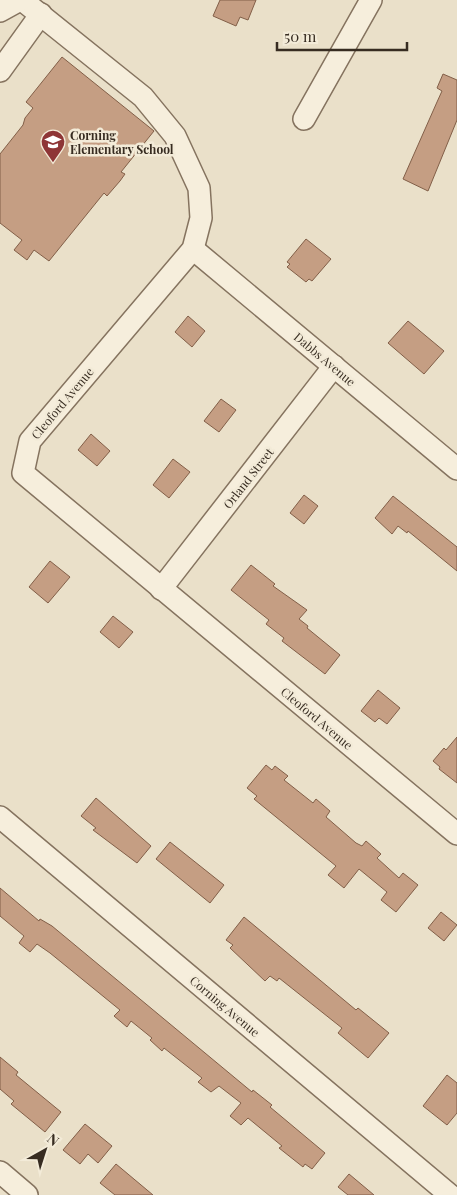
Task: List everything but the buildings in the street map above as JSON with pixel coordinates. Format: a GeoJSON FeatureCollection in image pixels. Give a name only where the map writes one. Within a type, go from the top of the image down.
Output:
{"type":"FeatureCollection","features":[{"type":"Feature","properties":{"kind":"street","name":"Cleoford Avenue"},"geometry":{"type":"LineString","coordinates":[[0,11],[21,0],[143,97],[175,136],[199,188],[201,218],[193,249],[30,441],[23,473],[457,834]]}},
{"type":"Feature","properties":{"kind":"street"},"geometry":{"type":"LineString","coordinates":[[304,119],[371,0]]}},
{"type":"Feature","properties":{"kind":"street"},"geometry":{"type":"LineString","coordinates":[[0,71],[41,14]]}},
{"type":"Feature","properties":{"kind":"street","name":"Dabbs Avenue"},"geometry":{"type":"LineString","coordinates":[[193,249],[457,469]]}},
{"type":"Feature","properties":{"kind":"street","name":"Orland Street"},"geometry":{"type":"LineString","coordinates":[[161,589],[334,366]]}},
{"type":"Feature","properties":{"kind":"street","name":"Corning Avenue"},"geometry":{"type":"LineString","coordinates":[[0,817],[450,1195]]}},
{"type":"Feature","properties":{"kind":"street"},"geometry":{"type":"LineString","coordinates":[[0,1172],[27,1195]]}},
{"type":"Feature","properties":{"kind":"place","name":"Corning Elementary School"},"geometry":{"type":"Point","coordinates":[53,163]}}]}
